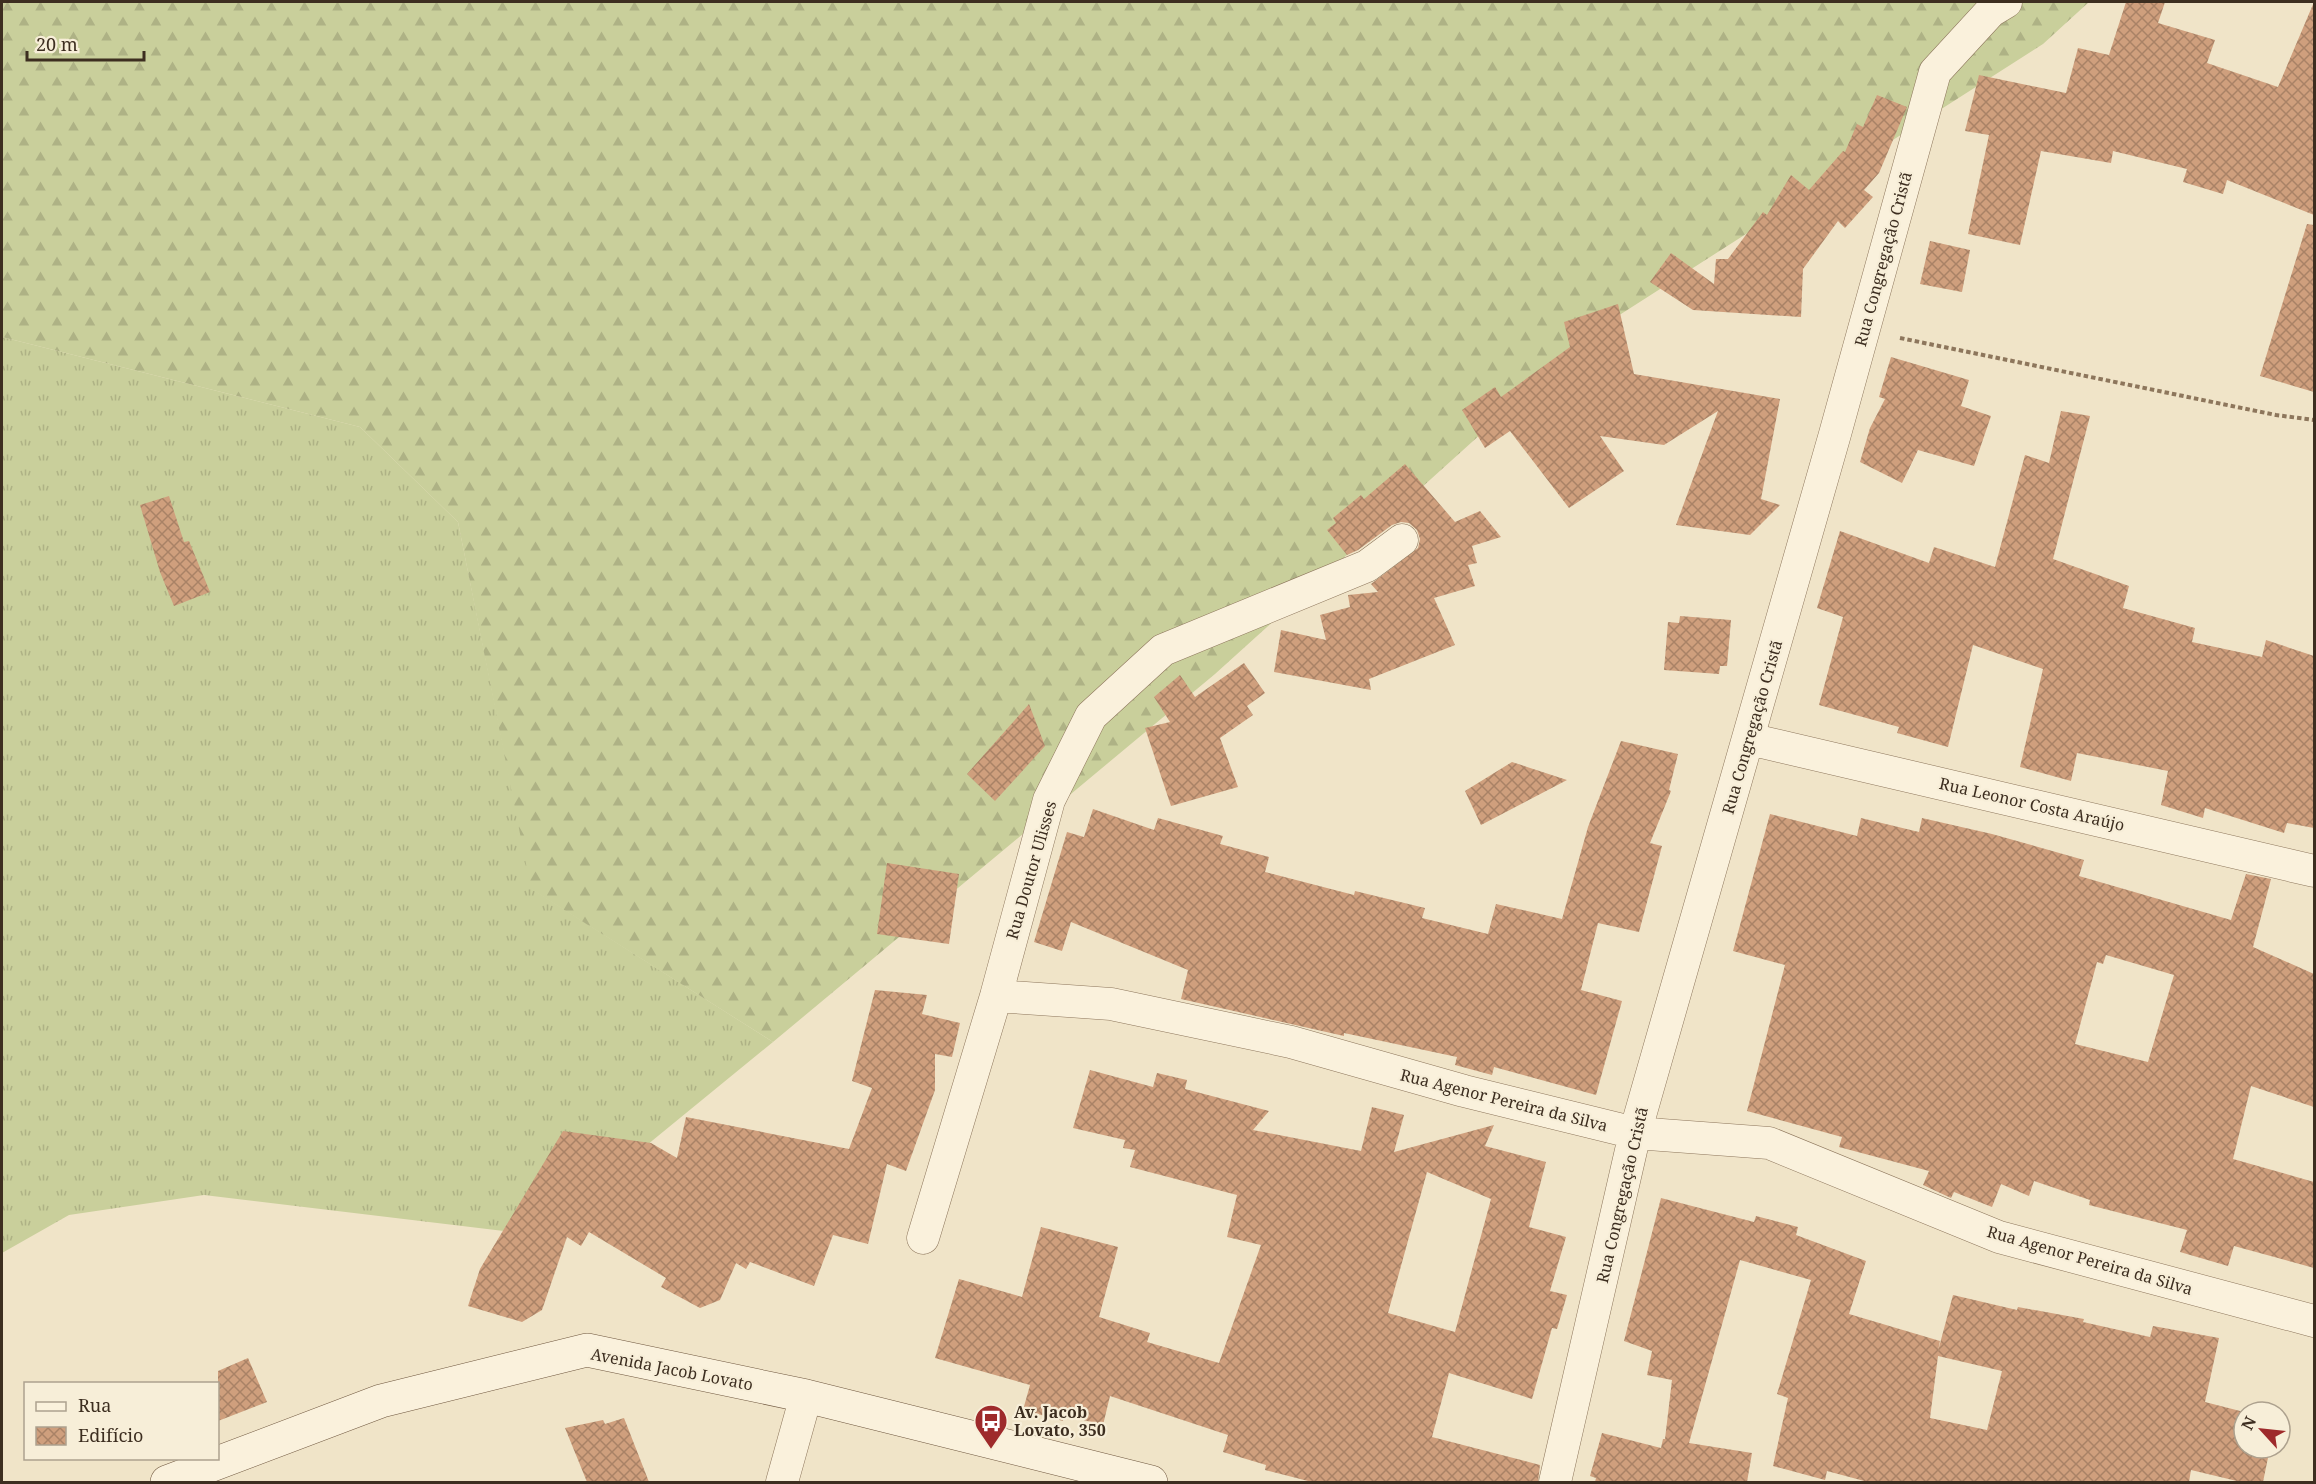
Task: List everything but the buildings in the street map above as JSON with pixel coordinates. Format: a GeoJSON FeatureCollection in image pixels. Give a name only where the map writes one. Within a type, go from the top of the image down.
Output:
{"type":"FeatureCollection","features":[{"type":"Feature","properties":{"kind":"main road","name":"Avenida Jacob Lovato"},"geometry":{"type":"LineString","coordinates":[[167,1482],[381,1401],[587,1350],[806,1396],[1151,1482]]}},
{"type":"Feature","properties":{"kind":"street","name":"Rua Congregação Cristã"},"geometry":{"type":"LineString","coordinates":[[1555,1482],[1635,1133],[1749,739],[1935,72],[1991,10],[2006,2]]}},
{"type":"Feature","properties":{"kind":"street","name":"Rua Doutor Ulisses"},"geometry":{"type":"LineString","coordinates":[[923,1238],[996,996],[1049,800],[1091,716],[1163,650],[1367,566],[1402,540]]}},
{"type":"Feature","properties":{"kind":"street","name":"Rua Leonor Costa Araújo"},"geometry":{"type":"LineString","coordinates":[[1749,739],[2314,871]]}},
{"type":"Feature","properties":{"kind":"street","name":"Rua Agenor Pereira da Silva"},"geometry":{"type":"LineString","coordinates":[[996,996],[1111,1004],[1291,1042],[1464,1091],[1635,1133],[1769,1143],[1999,1237],[2314,1321]]}},
{"type":"Feature","properties":{"kind":"street"},"geometry":{"type":"LineString","coordinates":[[782,1482],[806,1396]]}},
{"type":"Feature","properties":{"kind":"path"},"geometry":{"type":"LineString","coordinates":[[1864,330],[2276,415],[2314,420]]}},
{"type":"Feature","properties":{"kind":"green space"},"geometry":{"type":"Polygon","coordinates":[[[2,2],[2089,2],[2043,44],[1596,330],[1215,674],[773,1042],[531,889],[458,522],[360,427],[2,337],[2,2]]]}},
{"type":"Feature","properties":{"kind":"green space"},"geometry":{"type":"Polygon","coordinates":[[[2,337],[360,427],[458,522],[532,889],[773,1042],[537,1235],[204,1195],[69,1215],[2,1253],[2,337]]]}},
{"type":"Feature","properties":{"kind":"place","name":"Av. Jacob Lovato, 350"},"geometry":{"type":"Point","coordinates":[991,1450]}}]}
